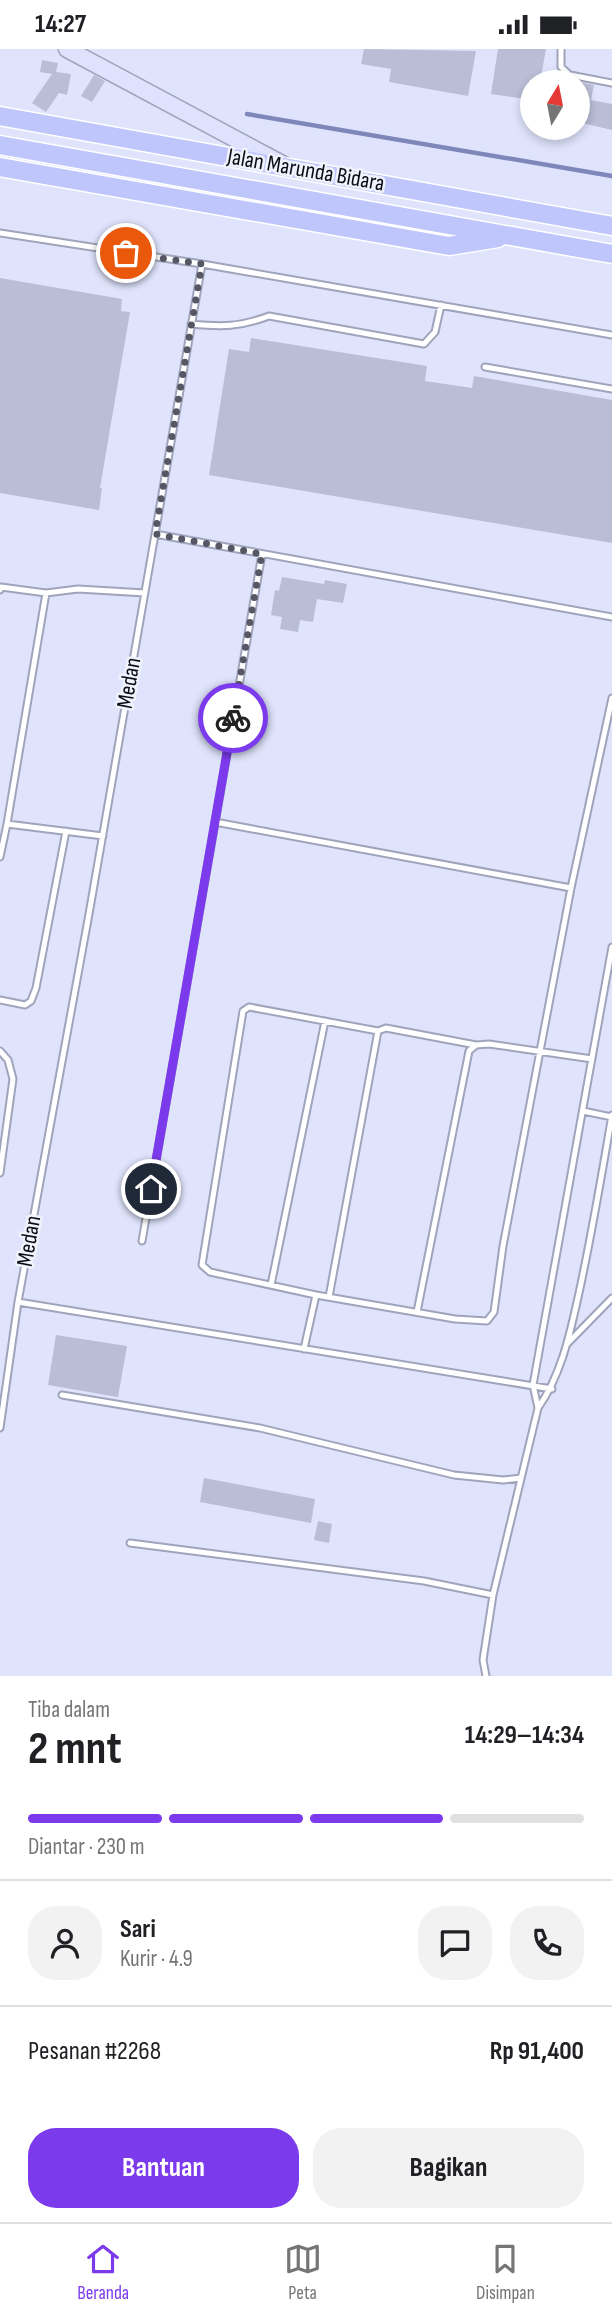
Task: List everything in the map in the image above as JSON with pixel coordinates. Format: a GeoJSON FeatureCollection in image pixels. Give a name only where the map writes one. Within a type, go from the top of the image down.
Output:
{"type":"FeatureCollection","features":[{"type":"Feature","properties":{"kind":"main road","name":"Jalan Marunda Bidara"},"geometry":{"type":"LineString","coordinates":[[0,116],[612,226]]}},
{"type":"Feature","properties":{"kind":"main road","name":"Jalan Marunda Bidara"},"geometry":{"type":"LineString","coordinates":[[0,145],[612,254]]}},
{"type":"Feature","properties":{"kind":"main road"},"geometry":{"type":"LineString","coordinates":[[0,167],[449,246],[512,236]]}},
{"type":"Feature","properties":{"kind":"street"},"geometry":{"type":"LineString","coordinates":[[67,49],[288,167]]}},
{"type":"Feature","properties":{"kind":"lane"},"geometry":{"type":"LineString","coordinates":[[561,49],[561,67],[565,72],[612,83]]}},
{"type":"Feature","properties":{"kind":"lane"},"geometry":{"type":"LineString","coordinates":[[0,233],[202,264],[612,335]]}},
{"type":"Feature","properties":{"kind":"lane","name":"Medan"},"geometry":{"type":"LineString","coordinates":[[0,1427],[18,1302],[103,836],[202,264]]}},
{"type":"Feature","properties":{"kind":"lane"},"geometry":{"type":"LineString","coordinates":[[191,324],[223,328],[269,316],[424,344],[435,333],[441,305]]}},
{"type":"Feature","properties":{"kind":"lane"},"geometry":{"type":"LineString","coordinates":[[485,367],[612,389]]}},
{"type":"Feature","properties":{"kind":"lane"},"geometry":{"type":"LineString","coordinates":[[155,534],[612,617]]}},
{"type":"Feature","properties":{"kind":"lane"},"geometry":{"type":"LineString","coordinates":[[142,1241],[262,554]]}},
{"type":"Feature","properties":{"kind":"lane"},"geometry":{"type":"LineString","coordinates":[[0,588],[46,593],[78,589],[145,593]]}},
{"type":"Feature","properties":{"kind":"lane"},"geometry":{"type":"LineString","coordinates":[[0,857],[46,593]]}},
{"type":"Feature","properties":{"kind":"lane"},"geometry":{"type":"LineString","coordinates":[[592,1059],[540,1050],[476,1045],[386,1028],[378,1031],[249,1007],[243,1011],[202,1265],[210,1272],[316,1295],[455,1319],[487,1321],[494,1312],[503,1246],[540,1050],[570,888],[612,698]]}},
{"type":"Feature","properties":{"kind":"lane"},"geometry":{"type":"LineString","coordinates":[[215,823],[570,888]]}},
{"type":"Feature","properties":{"kind":"lane"},"geometry":{"type":"LineString","coordinates":[[7,824],[103,836]]}},
{"type":"Feature","properties":{"kind":"lane"},"geometry":{"type":"LineString","coordinates":[[0,1000],[25,1005],[31,1001],[36,988],[66,831]]}},
{"type":"Feature","properties":{"kind":"lane"},"geometry":{"type":"LineString","coordinates":[[538,1408],[533,1385],[612,947]]}},
{"type":"Feature","properties":{"kind":"lane"},"geometry":{"type":"LineString","coordinates":[[271,1285],[325,1021]]}},
{"type":"Feature","properties":{"kind":"lane"},"geometry":{"type":"LineString","coordinates":[[329,1297],[378,1031]]}},
{"type":"Feature","properties":{"kind":"lane"},"geometry":{"type":"LineString","coordinates":[[417,1312],[469,1051],[476,1045]]}},
{"type":"Feature","properties":{"kind":"lane"},"geometry":{"type":"LineString","coordinates":[[0,1051],[8,1060],[13,1079],[0,1173]]}},
{"type":"Feature","properties":{"kind":"lane"},"geometry":{"type":"LineString","coordinates":[[486,1676],[483,1660],[493,1595],[538,1408],[552,1389],[587,1259],[612,1117],[583,1111]]}},
{"type":"Feature","properties":{"kind":"lane"},"geometry":{"type":"LineString","coordinates":[[304,1349],[316,1295]]}},
{"type":"Feature","properties":{"kind":"lane"},"geometry":{"type":"LineString","coordinates":[[565,1346],[612,1299]]}},
{"type":"Feature","properties":{"kind":"lane"},"geometry":{"type":"LineString","coordinates":[[18,1302],[552,1389]]}},
{"type":"Feature","properties":{"kind":"lane"},"geometry":{"type":"LineString","coordinates":[[0,1381],[8,1382]]}},
{"type":"Feature","properties":{"kind":"lane"},"geometry":{"type":"LineString","coordinates":[[62,1395],[260,1428],[454,1475],[521,1479]]}},
{"type":"Feature","properties":{"kind":"lane"},"geometry":{"type":"LineString","coordinates":[[130,1543],[424,1581],[493,1595]]}},
{"type":"Feature","properties":{"kind":"building"},"geometry":{"type":"Polygon","coordinates":[[[364,49],[476,51],[468,96],[389,82],[391,69],[361,64],[364,49]]]}},
{"type":"Feature","properties":{"kind":"building"},"geometry":{"type":"Polygon","coordinates":[[[498,49],[546,49],[542,70],[520,70],[520,98],[491,94],[498,49]]]}},
{"type":"Feature","properties":{"kind":"building"},"geometry":{"type":"Polygon","coordinates":[[[42,60],[58,63],[56,72],[71,74],[67,95],[59,93],[46,112],[32,103],[52,74],[40,72],[42,60]]]}},
{"type":"Feature","properties":{"kind":"building"},"geometry":{"type":"Polygon","coordinates":[[[94,75],[105,81],[92,102],[81,96],[94,75]]]}},
{"type":"Feature","properties":{"kind":"building"},"geometry":{"type":"Polygon","coordinates":[[[590,84],[594,85],[591,100],[612,104],[612,130],[590,125],[590,84]]]}},
{"type":"Feature","properties":{"kind":"building"},"geometry":{"type":"Polygon","coordinates":[[[0,278],[122,299],[121,311],[130,312],[100,488],[99,510],[0,493],[0,278]]]}},
{"type":"Feature","properties":{"kind":"building"},"geometry":{"type":"Polygon","coordinates":[[[251,338],[427,366],[425,381],[472,388],[474,376],[612,400],[612,543],[209,475],[229,349],[249,352],[251,338]]]}},
{"type":"Feature","properties":{"kind":"building"},"geometry":{"type":"Polygon","coordinates":[[[282,577],[324,584],[325,580],[347,584],[343,603],[317,599],[313,622],[300,620],[298,632],[280,629],[282,617],[271,615],[275,590],[279,591],[282,577]]]}},
{"type":"Feature","properties":{"kind":"building"},"geometry":{"type":"Polygon","coordinates":[[[56,1335],[127,1346],[118,1397],[48,1385],[56,1335]]]}},
{"type":"Feature","properties":{"kind":"building"},"geometry":{"type":"Polygon","coordinates":[[[204,1478],[315,1499],[311,1523],[200,1502],[204,1478]]]}},
{"type":"Feature","properties":{"kind":"building"},"geometry":{"type":"Polygon","coordinates":[[[318,1521],[332,1524],[329,1543],[314,1540],[318,1521]]]}},
{"type":"Feature","properties":{"kind":"waterway"},"geometry":{"type":"LineString","coordinates":[[247,114],[612,176]]}},
{"type":"Feature","properties":{"kind":"way so far"},"geometry":{"type":"LineString","coordinates":[[126,253],[202,264],[155,534],[262,554],[233,718]]}},
{"type":"Feature","properties":{"kind":"route"},"geometry":{"type":"LineString","coordinates":[[151,1189],[233,718]]}}]}
